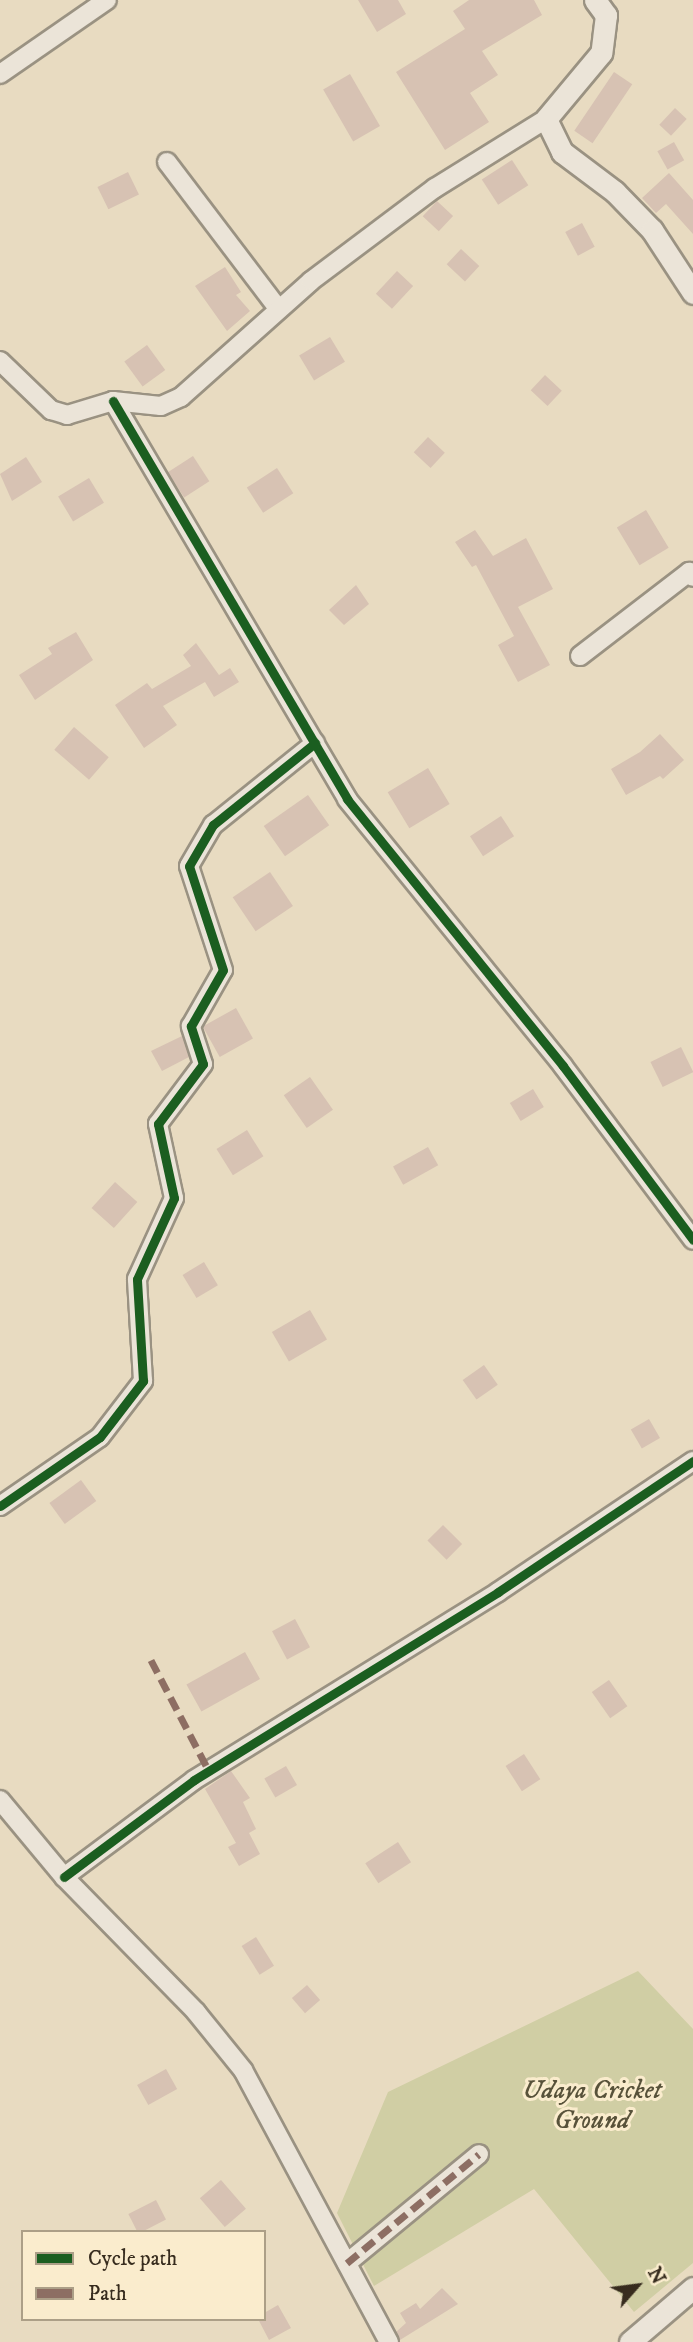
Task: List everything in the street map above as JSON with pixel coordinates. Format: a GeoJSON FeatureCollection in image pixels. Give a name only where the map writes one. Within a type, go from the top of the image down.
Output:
{"type":"FeatureCollection","features":[{"type":"Feature","properties":{"kind":"street"},"geometry":{"type":"LineString","coordinates":[[0,74],[107,0]]}},
{"type":"Feature","properties":{"kind":"street"},"geometry":{"type":"LineString","coordinates":[[0,360],[51,410],[67,415],[113,401],[161,407],[181,397],[278,308],[435,188],[546,119],[601,53],[606,15],[595,0]]}},
{"type":"Feature","properties":{"kind":"street"},"geometry":{"type":"LineString","coordinates":[[546,119],[562,152],[615,192],[652,230],[693,293]]}},
{"type":"Feature","properties":{"kind":"street"},"geometry":{"type":"LineString","coordinates":[[167,162],[278,308]]}},
{"type":"Feature","properties":{"kind":"street"},"geometry":{"type":"LineString","coordinates":[[113,401],[347,799],[563,1066],[693,1240]]}},
{"type":"Feature","properties":{"kind":"street"},"geometry":{"type":"LineString","coordinates":[[580,656],[689,572],[693,577]]}},
{"type":"Feature","properties":{"kind":"street"},"geometry":{"type":"LineString","coordinates":[[0,1506],[100,1437],[143,1381],[137,1279],[174,1198],[158,1124],[203,1064],[191,1026],[223,970],[189,866],[213,825],[315,743]]}},
{"type":"Feature","properties":{"kind":"street"},"geometry":{"type":"LineString","coordinates":[[64,1877],[194,1780],[498,1592],[693,1461]]}},
{"type":"Feature","properties":{"kind":"street"},"geometry":{"type":"LineString","coordinates":[[0,1800],[64,1877],[196,2012],[243,2070],[389,2342]]}},
{"type":"Feature","properties":{"kind":"street"},"geometry":{"type":"LineString","coordinates":[[347,2263],[479,2154]]}},
{"type":"Feature","properties":{"kind":"street"},"geometry":{"type":"LineString","coordinates":[[630,2342],[693,2288]]}},
{"type":"Feature","properties":{"kind":"green space","name":"Udaya Cricket Ground"},"geometry":{"type":"Polygon","coordinates":[[[638,1971],[693,2029],[693,2263],[634,2312],[534,2189],[374,2286],[337,2213],[388,2092],[638,1971]]]}},
{"type":"Feature","properties":{"kind":"building"},"geometry":{"type":"Polygon","coordinates":[[[358,0],[398,0],[406,14],[377,32],[358,0]]]}},
{"type":"Feature","properties":{"kind":"building"},"geometry":{"type":"Polygon","coordinates":[[[469,0],[534,0],[542,15],[482,51],[498,75],[470,93],[489,122],[445,150],[396,72],[465,29],[453,11],[469,0]]]}},
{"type":"Feature","properties":{"kind":"building"},"geometry":{"type":"Polygon","coordinates":[[[614,72],[632,84],[593,143],[574,131],[614,72]]]}},
{"type":"Feature","properties":{"kind":"building"},"geometry":{"type":"Polygon","coordinates":[[[350,74],[380,126],[353,141],[323,90],[350,74]]]}},
{"type":"Feature","properties":{"kind":"building"},"geometry":{"type":"Polygon","coordinates":[[[675,108],[687,119],[671,136],[659,125],[675,108]]]}},
{"type":"Feature","properties":{"kind":"building"},"geometry":{"type":"Polygon","coordinates":[[[674,142],[684,160],[668,170],[657,151],[674,142]]]}},
{"type":"Feature","properties":{"kind":"building"},"geometry":{"type":"Polygon","coordinates":[[[512,160],[528,185],[498,205],[482,180],[512,160]]]}},
{"type":"Feature","properties":{"kind":"building"},"geometry":{"type":"Polygon","coordinates":[[[128,172],[139,194],[108,209],[97,187],[128,172]]]}},
{"type":"Feature","properties":{"kind":"building"},"geometry":{"type":"Polygon","coordinates":[[[669,173],[693,200],[693,234],[666,204],[656,213],[642,198],[669,173]]]}},
{"type":"Feature","properties":{"kind":"building"},"geometry":{"type":"Polygon","coordinates":[[[437,201],[453,216],[439,231],[423,216],[437,201]]]}},
{"type":"Feature","properties":{"kind":"building"},"geometry":{"type":"Polygon","coordinates":[[[582,223],[595,247],[578,256],[565,232],[582,223]]]}},
{"type":"Feature","properties":{"kind":"building"},"geometry":{"type":"Polygon","coordinates":[[[461,249],[479,266],[465,281],[447,264],[461,249]]]}},
{"type":"Feature","properties":{"kind":"building"},"geometry":{"type":"Polygon","coordinates":[[[225,267],[241,292],[236,295],[250,311],[227,331],[195,286],[225,267]]]}},
{"type":"Feature","properties":{"kind":"building"},"geometry":{"type":"Polygon","coordinates":[[[397,271],[413,286],[392,309],[376,294],[397,271]]]}},
{"type":"Feature","properties":{"kind":"building"},"geometry":{"type":"Polygon","coordinates":[[[330,337],[345,362],[314,380],[299,356],[330,337]]]}},
{"type":"Feature","properties":{"kind":"building"},"geometry":{"type":"Polygon","coordinates":[[[147,345],[165,370],[143,387],[124,361],[147,345]]]}},
{"type":"Feature","properties":{"kind":"building"},"geometry":{"type":"Polygon","coordinates":[[[545,375],[562,391],[547,406],[531,390],[545,375]]]}},
{"type":"Feature","properties":{"kind":"building"},"geometry":{"type":"Polygon","coordinates":[[[428,437],[445,453],[430,468],[414,452],[428,437]]]}},
{"type":"Feature","properties":{"kind":"building"},"geometry":{"type":"Polygon","coordinates":[[[193,456],[209,481],[184,497],[168,472],[193,456]]]}},
{"type":"Feature","properties":{"kind":"building"},"geometry":{"type":"Polygon","coordinates":[[[26,457],[42,482],[12,501],[0,474],[26,457]]]}},
{"type":"Feature","properties":{"kind":"building"},"geometry":{"type":"Polygon","coordinates":[[[277,468],[293,493],[263,513],[247,488],[277,468]]]}},
{"type":"Feature","properties":{"kind":"building"},"geometry":{"type":"Polygon","coordinates":[[[89,478],[104,503],[73,521],[58,497],[89,478]]]}},
{"type":"Feature","properties":{"kind":"building"},"geometry":{"type":"Polygon","coordinates":[[[646,510],[669,548],[640,565],[617,528],[646,510]]]}},
{"type":"Feature","properties":{"kind":"building"},"geometry":{"type":"Polygon","coordinates":[[[475,530],[493,556],[526,538],[553,589],[518,607],[550,665],[518,682],[498,645],[514,636],[476,565],[472,567],[455,542],[475,530]]]}},
{"type":"Feature","properties":{"kind":"building"},"geometry":{"type":"Polygon","coordinates":[[[356,585],[369,604],[344,625],[329,610],[356,585]]]}},
{"type":"Feature","properties":{"kind":"building"},"geometry":{"type":"Polygon","coordinates":[[[76,632],[93,660],[35,700],[19,675],[52,654],[48,648],[76,632]]]}},
{"type":"Feature","properties":{"kind":"building"},"geometry":{"type":"Polygon","coordinates":[[[196,643],[219,675],[230,668],[239,682],[214,697],[205,682],[163,706],[177,725],[144,748],[115,705],[147,683],[152,689],[191,666],[183,655],[196,643]]]}},
{"type":"Feature","properties":{"kind":"building"},"geometry":{"type":"Polygon","coordinates":[[[74,727],[109,757],[89,780],[54,750],[74,727]]]}},
{"type":"Feature","properties":{"kind":"building"},"geometry":{"type":"Polygon","coordinates":[[[660,734],[684,760],[663,779],[660,776],[626,795],[611,769],[640,752],[660,734]]]}},
{"type":"Feature","properties":{"kind":"building"},"geometry":{"type":"Polygon","coordinates":[[[428,768],[450,804],[409,828],[388,792],[428,768]]]}},
{"type":"Feature","properties":{"kind":"building"},"geometry":{"type":"Polygon","coordinates":[[[308,795],[329,825],[285,856],[264,826],[308,795]]]}},
{"type":"Feature","properties":{"kind":"building"},"geometry":{"type":"Polygon","coordinates":[[[501,816],[514,836],[483,856],[470,836],[501,816]]]}},
{"type":"Feature","properties":{"kind":"building"},"geometry":{"type":"Polygon","coordinates":[[[270,872],[293,906],[256,931],[233,897],[270,872]]]}},
{"type":"Feature","properties":{"kind":"building"},"geometry":{"type":"Polygon","coordinates":[[[236,1008],[253,1039],[220,1057],[203,1026],[236,1008]]]}},
{"type":"Feature","properties":{"kind":"building"},"geometry":{"type":"Polygon","coordinates":[[[182,1036],[189,1057],[162,1071],[151,1051],[182,1036]]]}},
{"type":"Feature","properties":{"kind":"building"},"geometry":{"type":"Polygon","coordinates":[[[681,1047],[693,1072],[663,1087],[650,1062],[681,1047]]]}},
{"type":"Feature","properties":{"kind":"building"},"geometry":{"type":"Polygon","coordinates":[[[310,1077],[333,1110],[307,1128],[284,1095],[310,1077]]]}},
{"type":"Feature","properties":{"kind":"building"},"geometry":{"type":"Polygon","coordinates":[[[533,1089],[544,1107],[521,1121],[510,1103],[533,1089]]]}},
{"type":"Feature","properties":{"kind":"building"},"geometry":{"type":"Polygon","coordinates":[[[247,1130],[263,1156],[233,1175],[216,1149],[247,1130]]]}},
{"type":"Feature","properties":{"kind":"building"},"geometry":{"type":"Polygon","coordinates":[[[428,1147],[438,1165],[403,1185],[393,1166],[428,1147]]]}},
{"type":"Feature","properties":{"kind":"building"},"geometry":{"type":"Polygon","coordinates":[[[115,1182],[137,1202],[114,1228],[92,1208],[115,1182]]]}},
{"type":"Feature","properties":{"kind":"building"},"geometry":{"type":"Polygon","coordinates":[[[204,1262],[218,1285],[196,1298],[183,1275],[204,1262]]]}},
{"type":"Feature","properties":{"kind":"building"},"geometry":{"type":"Polygon","coordinates":[[[310,1310],[327,1339],[289,1361],[272,1332],[310,1310]]]}},
{"type":"Feature","properties":{"kind":"building"},"geometry":{"type":"Polygon","coordinates":[[[484,1365],[498,1385],[476,1400],[463,1380],[484,1365]]]}},
{"type":"Feature","properties":{"kind":"building"},"geometry":{"type":"Polygon","coordinates":[[[649,1419],[660,1438],[642,1449],[631,1430],[649,1419]]]}},
{"type":"Feature","properties":{"kind":"building"},"geometry":{"type":"Polygon","coordinates":[[[81,1480],[96,1501],[65,1524],[49,1503],[81,1480]]]}},
{"type":"Feature","properties":{"kind":"building"},"geometry":{"type":"Polygon","coordinates":[[[443,1525],[462,1544],[447,1560],[427,1541],[443,1525]]]}},
{"type":"Feature","properties":{"kind":"building"},"geometry":{"type":"Polygon","coordinates":[[[295,1619],[310,1647],[287,1659],[272,1631],[295,1619]]]}},
{"type":"Feature","properties":{"kind":"building"},"geometry":{"type":"Polygon","coordinates":[[[245,1652],[260,1679],[201,1712],[186,1684],[245,1652]]]}},
{"type":"Feature","properties":{"kind":"building"},"geometry":{"type":"Polygon","coordinates":[[[609,1680],[627,1706],[610,1718],[592,1692],[609,1680]]]}},
{"type":"Feature","properties":{"kind":"building"},"geometry":{"type":"Polygon","coordinates":[[[524,1754],[540,1779],[522,1791],[506,1766],[524,1754]]]}},
{"type":"Feature","properties":{"kind":"building"},"geometry":{"type":"Polygon","coordinates":[[[286,1766],[297,1785],[275,1798],[264,1778],[286,1766]]]}},
{"type":"Feature","properties":{"kind":"building"},"geometry":{"type":"Polygon","coordinates":[[[231,1771],[250,1798],[243,1802],[256,1829],[249,1833],[260,1854],[239,1866],[228,1847],[236,1843],[205,1789],[231,1771]]]}},
{"type":"Feature","properties":{"kind":"building"},"geometry":{"type":"Polygon","coordinates":[[[398,1842],[411,1862],[378,1883],[365,1863],[398,1842]]]}},
{"type":"Feature","properties":{"kind":"building"},"geometry":{"type":"Polygon","coordinates":[[[256,1937],[274,1966],[260,1975],[242,1946],[256,1937]]]}},
{"type":"Feature","properties":{"kind":"building"},"geometry":{"type":"Polygon","coordinates":[[[307,1985],[320,2000],[305,2013],[292,1998],[307,1985]]]}},
{"type":"Feature","properties":{"kind":"building"},"geometry":{"type":"Polygon","coordinates":[[[166,2069],[177,2089],[148,2105],[137,2085],[166,2069]]]}},
{"type":"Feature","properties":{"kind":"building"},"geometry":{"type":"Polygon","coordinates":[[[221,2180],[246,2209],[225,2227],[200,2198],[221,2180]]]}},
{"type":"Feature","properties":{"kind":"building"},"geometry":{"type":"Polygon","coordinates":[[[156,2200],[166,2220],[146,2230],[136,2230],[128,2214],[156,2200]]]}},
{"type":"Feature","properties":{"kind":"building"},"geometry":{"type":"Polygon","coordinates":[[[442,2288],[458,2304],[400,2340],[396,2332],[406,2323],[400,2313],[416,2303],[420,2309],[442,2288]]]}},
{"type":"Feature","properties":{"kind":"building"},"geometry":{"type":"Polygon","coordinates":[[[278,2305],[291,2328],[269,2340],[259,2321],[266,2321],[266,2312],[278,2305]]]}},
{"type":"Feature","properties":{"kind":"marked path"},"geometry":{"type":"LineString","coordinates":[[151,1660],[209,1771]]}},
{"type":"Feature","properties":{"kind":"marked path"},"geometry":{"type":"LineString","coordinates":[[347,2263],[479,2154]]}},
{"type":"Feature","properties":{"kind":"cycle path"},"geometry":{"type":"LineString","coordinates":[[113,401],[347,799],[563,1066],[693,1240]]}},
{"type":"Feature","properties":{"kind":"cycle path"},"geometry":{"type":"LineString","coordinates":[[0,1506],[100,1437],[143,1381],[137,1279],[174,1198],[158,1124],[203,1064],[191,1026],[223,970],[189,866],[213,825],[315,743]]}},
{"type":"Feature","properties":{"kind":"cycle path"},"geometry":{"type":"LineString","coordinates":[[64,1877],[194,1780],[498,1592],[693,1461]]}}]}
